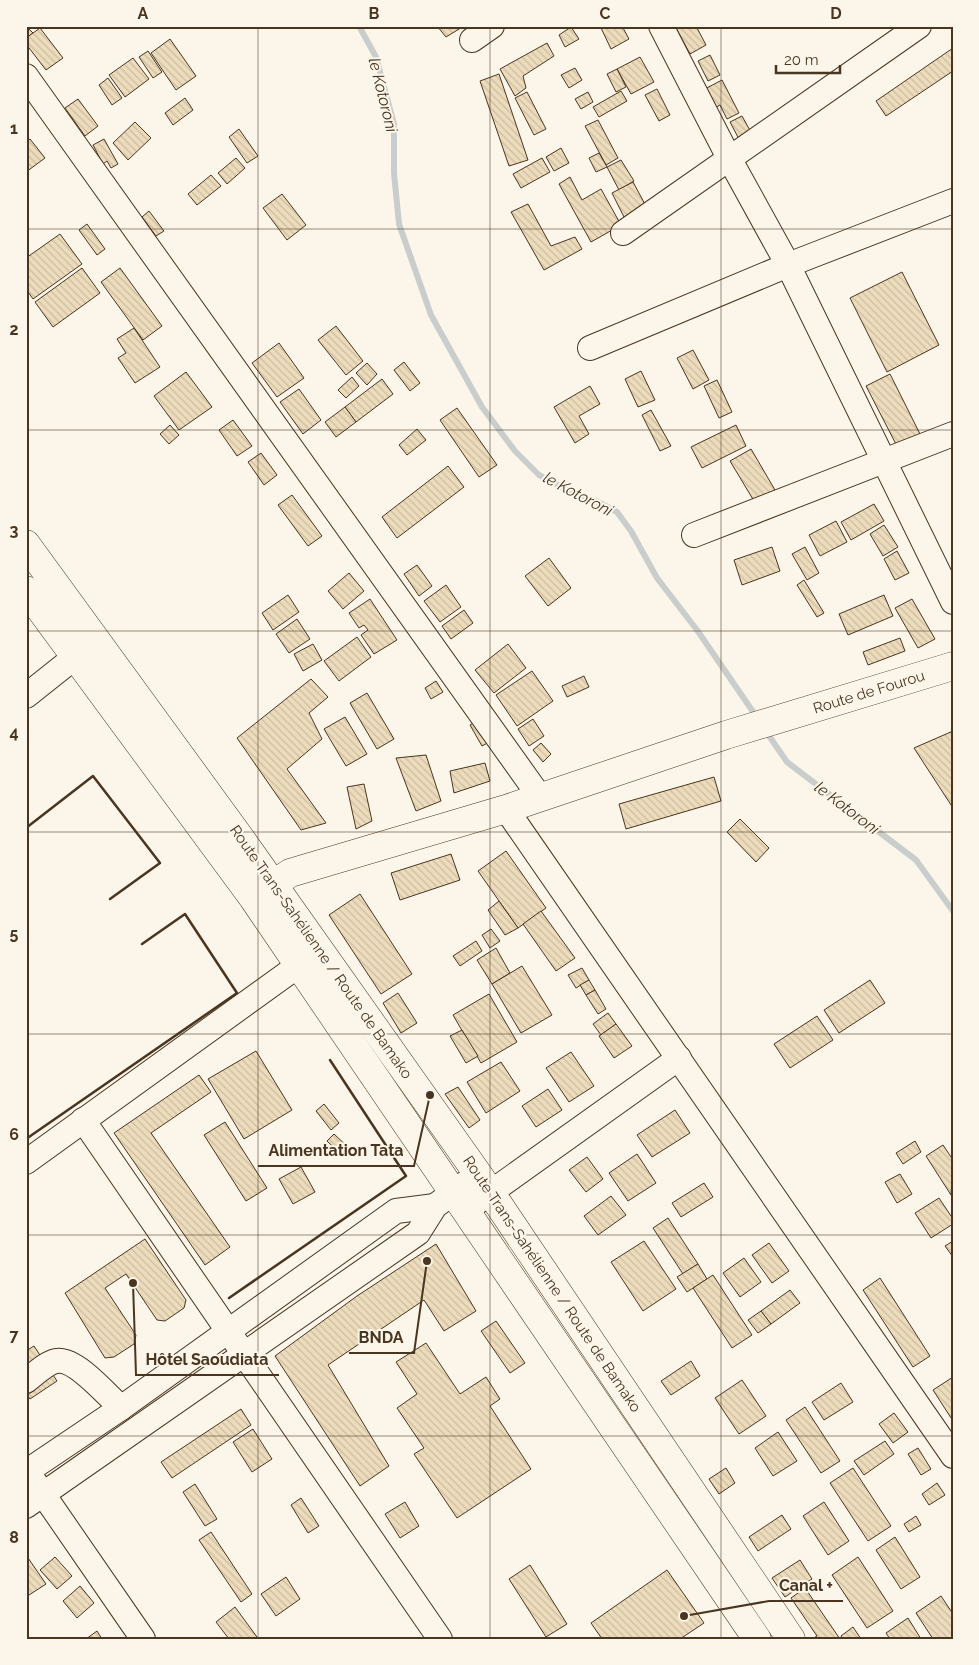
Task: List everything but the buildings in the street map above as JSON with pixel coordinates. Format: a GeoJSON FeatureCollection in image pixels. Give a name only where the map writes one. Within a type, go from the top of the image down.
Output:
{"type":"FeatureCollection","features":[{"type":"Feature","properties":{"kind":"main road","name":"Route Trans-Sahélienne / Route de Bamako"},"geometry":{"type":"LineString","coordinates":[[26,544],[263,891],[299,966],[451,1202],[757,1639]]}},
{"type":"Feature","properties":{"kind":"main road","name":"Route Trans-Sahélienne / Route de Bamako"},"geometry":{"type":"LineString","coordinates":[[26,590],[75,657],[263,891],[485,1183],[791,1639]]}},
{"type":"Feature","properties":{"kind":"main road","name":"Route de Fourou"},"geometry":{"type":"LineString","coordinates":[[263,891],[290,873],[506,809],[726,736],[953,666]]}},
{"type":"Feature","properties":{"kind":"street"},"geometry":{"type":"LineString","coordinates":[[472,40],[492,26]]}},
{"type":"Feature","properties":{"kind":"street"},"geometry":{"type":"LineString","coordinates":[[661,26],[729,158],[788,265],[953,602]]}},
{"type":"Feature","properties":{"kind":"street"},"geometry":{"type":"LineString","coordinates":[[623,233],[920,26]]}},
{"type":"Feature","properties":{"kind":"street"},"geometry":{"type":"LineString","coordinates":[[26,76],[540,797]]}},
{"type":"Feature","properties":{"kind":"street"},"geometry":{"type":"LineString","coordinates":[[590,348],[788,265],[953,201]]}},
{"type":"Feature","properties":{"kind":"street"},"geometry":{"type":"LineString","coordinates":[[694,535],[953,434]]}},
{"type":"Feature","properties":{"kind":"street"},"geometry":{"type":"LineString","coordinates":[[26,696],[75,657]]}},
{"type":"Feature","properties":{"kind":"street"},"geometry":{"type":"LineString","coordinates":[[506,809],[953,1456]]}},
{"type":"Feature","properties":{"kind":"street"},"geometry":{"type":"LineString","coordinates":[[26,1162],[299,966]]}},
{"type":"Feature","properties":{"kind":"street"},"geometry":{"type":"LineString","coordinates":[[34,1500],[418,1233],[451,1202],[485,1183],[679,1058]]}},
{"type":"Feature","properties":{"kind":"street"},"geometry":{"type":"LineString","coordinates":[[83,1120],[440,1639]]}},
{"type":"Feature","properties":{"kind":"street"},"geometry":{"type":"LineString","coordinates":[[143,1639],[34,1500],[27,1471],[121,1408],[396,1211],[451,1202]]}},
{"type":"Feature","properties":{"kind":"street"},"geometry":{"type":"LineString","coordinates":[[26,1381],[54,1361],[66,1361],[81,1370],[121,1408]]}},
{"type":"Feature","properties":{"kind":"waterway","name":"le Kotoroni"},"geometry":{"type":"LineString","coordinates":[[359,26],[376,57],[394,124],[394,173],[399,224],[431,315],[482,407],[515,451],[539,475],[576,495],[596,501],[617,512],[631,531],[657,578],[697,630],[758,719]]}},
{"type":"Feature","properties":{"kind":"waterway","name":"le Kotoroni"},"geometry":{"type":"LineString","coordinates":[[765,730],[787,762],[916,860],[953,911]]}},
{"type":"Feature","properties":{"kind":"wall"},"geometry":{"type":"LineString","coordinates":[[26,828],[93,776],[160,863],[110,899]]}},
{"type":"Feature","properties":{"kind":"wall"},"geometry":{"type":"LineString","coordinates":[[26,1139],[237,993],[185,914],[142,944]]}},
{"type":"Feature","properties":{"kind":"wall"},"geometry":{"type":"LineString","coordinates":[[229,1298],[406,1176],[330,1060]]}},
{"type":"Feature","properties":{"kind":"place","name":"Alimentation Tata"},"geometry":{"type":"Point","coordinates":[430,1095]}},
{"type":"Feature","properties":{"kind":"place","name":"BNDA"},"geometry":{"type":"Point","coordinates":[427,1261]}},
{"type":"Feature","properties":{"kind":"place","name":"Hôtel Saoudiata"},"geometry":{"type":"Point","coordinates":[133,1283]}},
{"type":"Feature","properties":{"kind":"place","name":"Canal +"},"geometry":{"type":"Point","coordinates":[684,1616]}}]}
